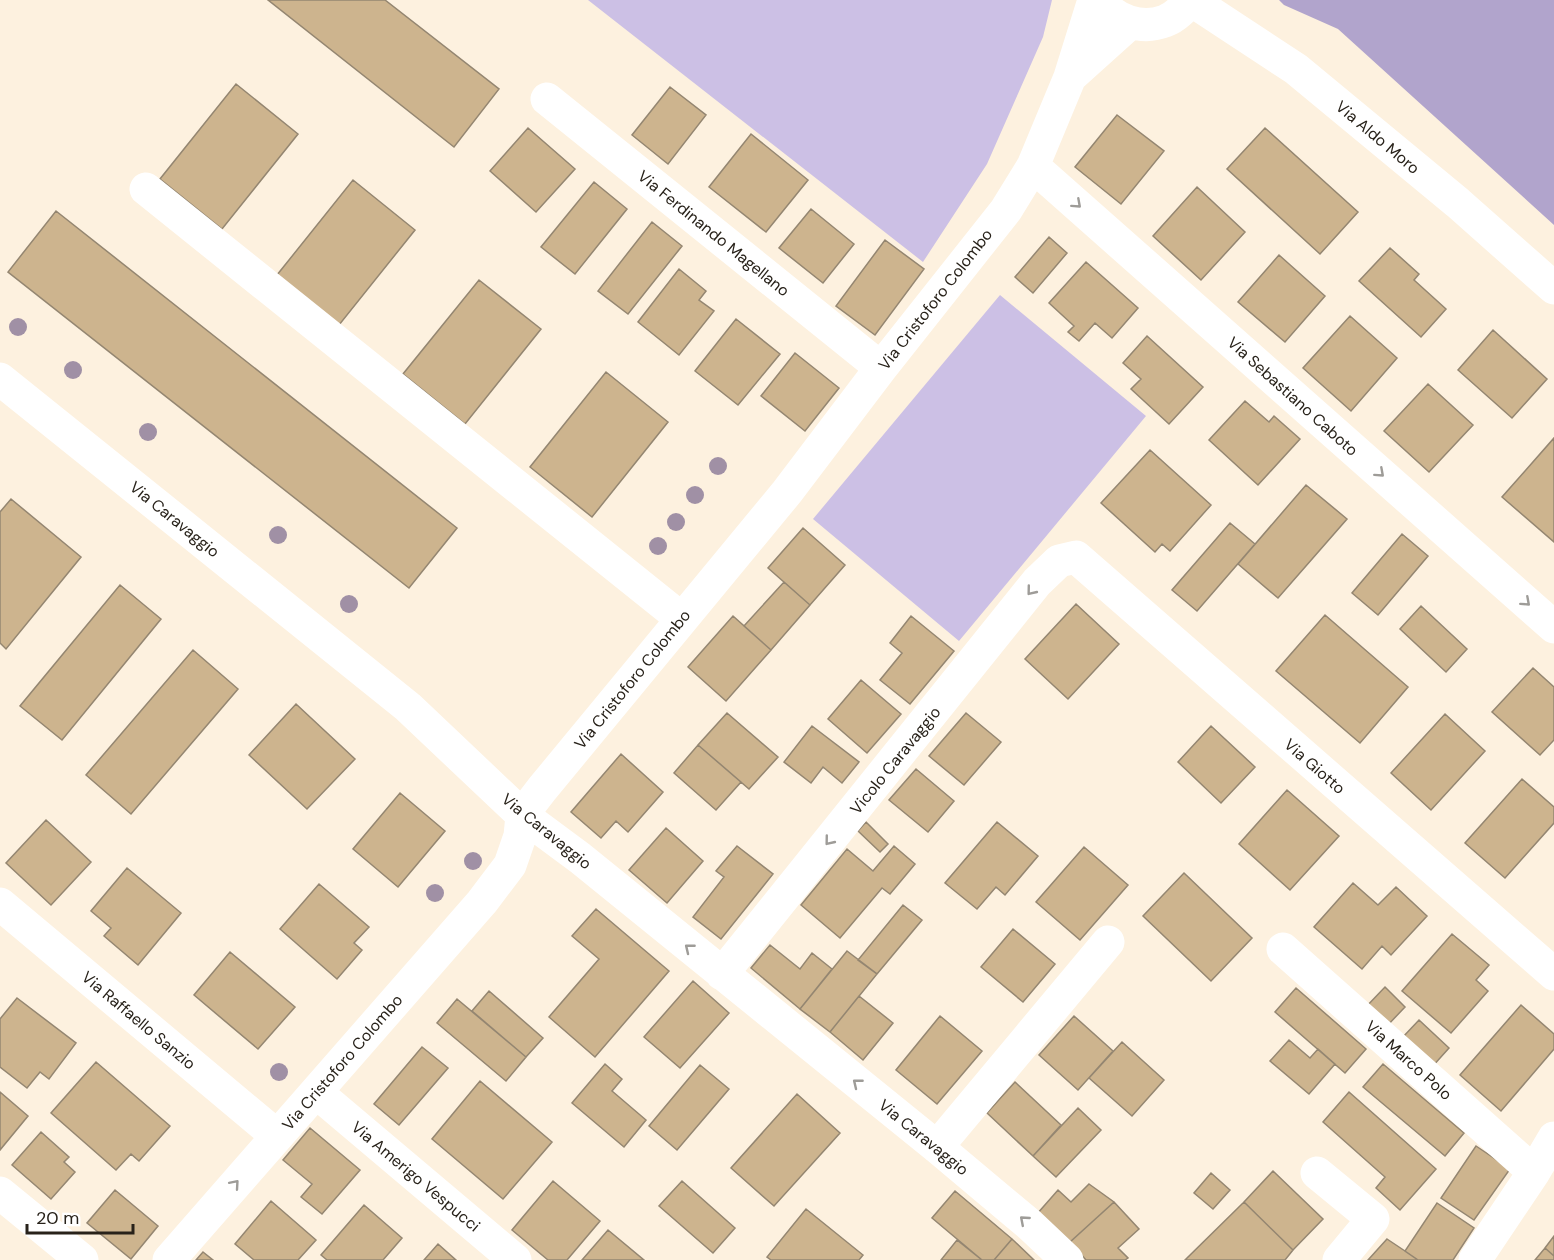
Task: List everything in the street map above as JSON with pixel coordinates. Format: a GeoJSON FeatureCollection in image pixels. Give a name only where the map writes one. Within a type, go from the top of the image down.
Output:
{"type":"FeatureCollection","features":[{"type":"Feature","properties":{"kind":"street","name":"Via Cristoforo Colombo"},"geometry":{"type":"LineString","coordinates":[[169,1260],[482,902],[515,856],[522,815],[787,492],[881,368],[1006,210],[1033,166],[1070,76],[1094,0]]}},
{"type":"Feature","properties":{"kind":"street"},"geometry":{"type":"LineString","coordinates":[[1101,0],[1116,16],[1130,23],[1148,25],[1164,22],[1179,13],[1191,0]]}},
{"type":"Feature","properties":{"kind":"street","name":"Via Aldo Moro"},"geometry":{"type":"LineString","coordinates":[[1191,0],[1296,69],[1458,203],[1554,288]]}},
{"type":"Feature","properties":{"kind":"street","name":"Via Cristoforo Colombo"},"geometry":{"type":"LineString","coordinates":[[1070,76],[1130,23]]}},
{"type":"Feature","properties":{"kind":"street","name":"Via Ferdinando Magellano"},"geometry":{"type":"LineString","coordinates":[[547,99],[881,368]]}},
{"type":"Feature","properties":{"kind":"street","name":"Via Sebastiano Caboto"},"geometry":{"type":"LineString","coordinates":[[1033,166],[1554,627]]}},
{"type":"Feature","properties":{"kind":"street"},"geometry":{"type":"LineString","coordinates":[[146,189],[682,619]]}},
{"type":"Feature","properties":{"kind":"street","name":"Via Caravaggio"},"geometry":{"type":"LineString","coordinates":[[0,379],[408,707],[522,815],[579,858],[937,1146],[1030,1225],[1067,1260]]}},
{"type":"Feature","properties":{"kind":"street","name":"Via Giotto"},"geometry":{"type":"LineString","coordinates":[[1076,557],[1554,974]]}},
{"type":"Feature","properties":{"kind":"street","name":"Vicolo Caravaggio"},"geometry":{"type":"LineString","coordinates":[[722,974],[1037,582],[1059,561],[1076,557]]}},
{"type":"Feature","properties":{"kind":"street","name":"Via Raffaello Sanzio"},"geometry":{"type":"LineString","coordinates":[[0,904],[277,1136]]}},
{"type":"Feature","properties":{"kind":"street"},"geometry":{"type":"LineString","coordinates":[[937,1146],[1107,942]]}},
{"type":"Feature","properties":{"kind":"street","name":"Via Marco Polo"},"geometry":{"type":"LineString","coordinates":[[1283,949],[1534,1173]]}},
{"type":"Feature","properties":{"kind":"street","name":"Via Amerigo Vespucci"},"geometry":{"type":"LineString","coordinates":[[316,1092],[515,1260]]}},
{"type":"Feature","properties":{"kind":"street"},"geometry":{"type":"LineString","coordinates":[[1475,1260],[1534,1173],[1554,1138]]}},
{"type":"Feature","properties":{"kind":"street"},"geometry":{"type":"LineString","coordinates":[[1317,1173],[1373,1219],[1339,1260]]}},
{"type":"Feature","properties":{"kind":"street"},"geometry":{"type":"LineString","coordinates":[[0,1192],[82,1260]]}},
{"type":"Feature","properties":{"kind":"shaded area"},"geometry":{"type":"Polygon","coordinates":[[[588,0],[1052,0],[1043,37],[987,164],[923,262],[588,0]]]}},
{"type":"Feature","properties":{"kind":"shaded area"},"geometry":{"type":"Polygon","coordinates":[[[1279,0],[1554,0],[1554,225],[1338,29],[1284,5],[1279,0]]]}},
{"type":"Feature","properties":{"kind":"shaded area"},"geometry":{"type":"Polygon","coordinates":[[[1000,295],[1146,416],[959,641],[813,519],[1000,295]]]}},
{"type":"Feature","properties":{"kind":"building"},"geometry":{"type":"Polygon","coordinates":[[[268,0],[385,0],[499,89],[454,147],[268,0]]]}},
{"type":"Feature","properties":{"kind":"building"},"geometry":{"type":"Polygon","coordinates":[[[236,84],[298,134],[222,229],[160,179],[236,84]]]}},
{"type":"Feature","properties":{"kind":"building"},"geometry":{"type":"Polygon","coordinates":[[[670,87],[706,115],[668,164],[632,135],[670,87]]]}},
{"type":"Feature","properties":{"kind":"building"},"geometry":{"type":"Polygon","coordinates":[[[1117,115],[1164,151],[1121,204],[1075,167],[1117,115]]]}},
{"type":"Feature","properties":{"kind":"building"},"geometry":{"type":"Polygon","coordinates":[[[528,128],[575,169],[536,212],[490,171],[528,128]]]}},
{"type":"Feature","properties":{"kind":"building"},"geometry":{"type":"Polygon","coordinates":[[[1265,128],[1358,212],[1320,254],[1227,169],[1265,128]]]}},
{"type":"Feature","properties":{"kind":"building"},"geometry":{"type":"Polygon","coordinates":[[[751,134],[808,180],[766,232],[709,187],[751,134]]]}},
{"type":"Feature","properties":{"kind":"building"},"geometry":{"type":"Polygon","coordinates":[[[353,180],[415,230],[339,325],[277,275],[353,180]]]}},
{"type":"Feature","properties":{"kind":"building"},"geometry":{"type":"Polygon","coordinates":[[[594,182],[627,209],[575,274],[541,247],[594,182]]]}},
{"type":"Feature","properties":{"kind":"building"},"geometry":{"type":"Polygon","coordinates":[[[1197,187],[1245,232],[1201,280],[1153,236],[1197,187]]]}},
{"type":"Feature","properties":{"kind":"building"},"geometry":{"type":"Polygon","coordinates":[[[811,209],[854,244],[823,283],[779,248],[811,209]]]}},
{"type":"Feature","properties":{"kind":"building"},"geometry":{"type":"Polygon","coordinates":[[[56,211],[457,528],[409,588],[8,272],[56,211]]]}},
{"type":"Feature","properties":{"kind":"building"},"geometry":{"type":"Polygon","coordinates":[[[652,222],[682,246],[628,314],[598,291],[652,222]]]}},
{"type":"Feature","properties":{"kind":"building"},"geometry":{"type":"Polygon","coordinates":[[[1049,237],[1067,253],[1033,293],[1015,277],[1049,237]]]}},
{"type":"Feature","properties":{"kind":"building"},"geometry":{"type":"Polygon","coordinates":[[[885,240],[924,269],[875,335],[836,306],[885,240]]]}},
{"type":"Feature","properties":{"kind":"building"},"geometry":{"type":"Polygon","coordinates":[[[1390,248],[1419,274],[1414,280],[1446,309],[1421,337],[1359,281],[1390,248]]]}},
{"type":"Feature","properties":{"kind":"building"},"geometry":{"type":"Polygon","coordinates":[[[1279,255],[1325,296],[1285,342],[1238,302],[1279,255]]]}},
{"type":"Feature","properties":{"kind":"building"},"geometry":{"type":"Polygon","coordinates":[[[1086,262],[1138,308],[1112,338],[1095,323],[1079,341],[1068,332],[1074,326],[1049,303],[1086,262]]]}},
{"type":"Feature","properties":{"kind":"building"},"geometry":{"type":"Polygon","coordinates":[[[679,269],[706,291],[699,300],[714,311],[679,355],[638,322],[679,269]]]}},
{"type":"Feature","properties":{"kind":"building"},"geometry":{"type":"Polygon","coordinates":[[[479,280],[541,329],[465,424],[403,374],[479,280]]]}},
{"type":"Feature","properties":{"kind":"building"},"geometry":{"type":"Polygon","coordinates":[[[1350,316],[1397,358],[1351,411],[1303,368],[1350,316]]]}},
{"type":"Feature","properties":{"kind":"building"},"geometry":{"type":"Polygon","coordinates":[[[736,319],[780,354],[738,405],[695,371],[736,319]]]}},
{"type":"Feature","properties":{"kind":"building"},"geometry":{"type":"Polygon","coordinates":[[[1493,330],[1547,379],[1512,418],[1458,370],[1493,330]]]}},
{"type":"Feature","properties":{"kind":"building"},"geometry":{"type":"Polygon","coordinates":[[[1147,336],[1203,387],[1169,424],[1131,389],[1141,379],[1123,363],[1147,336]]]}},
{"type":"Feature","properties":{"kind":"building"},"geometry":{"type":"Polygon","coordinates":[[[795,353],[839,388],[805,431],[761,396],[795,353]]]}},
{"type":"Feature","properties":{"kind":"building"},"geometry":{"type":"Polygon","coordinates":[[[606,372],[668,422],[592,517],[530,467],[606,372]]]}},
{"type":"Feature","properties":{"kind":"building"},"geometry":{"type":"Polygon","coordinates":[[[1428,384],[1473,425],[1429,472],[1384,431],[1428,384]]]}},
{"type":"Feature","properties":{"kind":"building"},"geometry":{"type":"Polygon","coordinates":[[[1245,401],[1269,422],[1274,416],[1300,439],[1258,485],[1209,440],[1245,401]]]}},
{"type":"Feature","properties":{"kind":"building"},"geometry":{"type":"Polygon","coordinates":[[[1554,438],[1554,542],[1502,497],[1554,438]]]}},
{"type":"Feature","properties":{"kind":"building"},"geometry":{"type":"Polygon","coordinates":[[[1150,450],[1211,505],[1170,551],[1162,544],[1155,552],[1101,503],[1150,450]]]}},
{"type":"Feature","properties":{"kind":"building"},"geometry":{"type":"Polygon","coordinates":[[[1306,485],[1347,519],[1278,598],[1238,564],[1306,485]]]}},
{"type":"Feature","properties":{"kind":"building"},"geometry":{"type":"Polygon","coordinates":[[[11,499],[81,557],[6,649],[0,643],[0,512],[11,499]]]}},
{"type":"Feature","properties":{"kind":"building"},"geometry":{"type":"Polygon","coordinates":[[[1230,523],[1255,544],[1197,611],[1172,590],[1230,523]]]}},
{"type":"Feature","properties":{"kind":"building"},"geometry":{"type":"Polygon","coordinates":[[[803,528],[845,565],[810,605],[768,568],[803,528]]]}},
{"type":"Feature","properties":{"kind":"building"},"geometry":{"type":"Polygon","coordinates":[[[1402,534],[1428,556],[1378,615],[1352,593],[1402,534]]]}},
{"type":"Feature","properties":{"kind":"building"},"geometry":{"type":"Polygon","coordinates":[[[784,582],[810,605],[771,650],[744,626],[784,582]]]}},
{"type":"Feature","properties":{"kind":"building"},"geometry":{"type":"Polygon","coordinates":[[[120,585],[161,619],[62,740],[20,706],[120,585]]]}},
{"type":"Feature","properties":{"kind":"building"},"geometry":{"type":"Polygon","coordinates":[[[1076,604],[1119,644],[1068,699],[1025,659],[1076,604]]]}},
{"type":"Feature","properties":{"kind":"building"},"geometry":{"type":"Polygon","coordinates":[[[1421,606],[1467,649],[1446,672],[1400,629],[1421,606]]]}},
{"type":"Feature","properties":{"kind":"building"},"geometry":{"type":"Polygon","coordinates":[[[1325,615],[1408,687],[1360,743],[1276,671],[1325,615]]]}},
{"type":"Feature","properties":{"kind":"building"},"geometry":{"type":"Polygon","coordinates":[[[733,616],[771,650],[726,701],[688,667],[733,616]]]}},
{"type":"Feature","properties":{"kind":"building"},"geometry":{"type":"Polygon","coordinates":[[[911,616],[954,651],[910,704],[880,680],[902,653],[890,643],[911,616]]]}},
{"type":"Feature","properties":{"kind":"building"},"geometry":{"type":"Polygon","coordinates":[[[193,650],[238,689],[131,814],[86,775],[193,650]]]}},
{"type":"Feature","properties":{"kind":"building"},"geometry":{"type":"Polygon","coordinates":[[[1533,668],[1554,687],[1554,740],[1540,755],[1492,712],[1533,668]]]}},
{"type":"Feature","properties":{"kind":"building"},"geometry":{"type":"Polygon","coordinates":[[[861,680],[901,714],[867,753],[828,719],[861,680]]]}},
{"type":"Feature","properties":{"kind":"building"},"geometry":{"type":"Polygon","coordinates":[[[296,704],[355,759],[307,809],[249,755],[296,704]]]}},
{"type":"Feature","properties":{"kind":"building"},"geometry":{"type":"Polygon","coordinates":[[[727,713],[778,757],[749,789],[698,745],[727,713]]]}},
{"type":"Feature","properties":{"kind":"building"},"geometry":{"type":"Polygon","coordinates":[[[966,713],[1001,742],[964,785],[929,756],[966,713]]]}},
{"type":"Feature","properties":{"kind":"building"},"geometry":{"type":"Polygon","coordinates":[[[1445,714],[1485,751],[1431,810],[1391,773],[1445,714]]]}},
{"type":"Feature","properties":{"kind":"building"},"geometry":{"type":"Polygon","coordinates":[[[812,726],[859,762],[842,783],[823,767],[811,783],[784,762],[812,726]]]}},
{"type":"Feature","properties":{"kind":"building"},"geometry":{"type":"Polygon","coordinates":[[[1211,726],[1255,767],[1221,803],[1178,762],[1211,726]]]}},
{"type":"Feature","properties":{"kind":"building"},"geometry":{"type":"Polygon","coordinates":[[[698,745],[741,782],[716,810],[674,773],[698,745]]]}},
{"type":"Feature","properties":{"kind":"building"},"geometry":{"type":"Polygon","coordinates":[[[621,754],[663,792],[628,832],[616,821],[601,838],[571,812],[621,754]]]}},
{"type":"Feature","properties":{"kind":"building"},"geometry":{"type":"Polygon","coordinates":[[[916,769],[954,801],[928,832],[889,800],[916,769]]]}},
{"type":"Feature","properties":{"kind":"building"},"geometry":{"type":"Polygon","coordinates":[[[1522,779],[1554,807],[1554,823],[1505,878],[1465,843],[1522,779]]]}},
{"type":"Feature","properties":{"kind":"building"},"geometry":{"type":"Polygon","coordinates":[[[1287,790],[1339,836],[1290,890],[1239,844],[1287,790]]]}},
{"type":"Feature","properties":{"kind":"building"},"geometry":{"type":"Polygon","coordinates":[[[400,793],[445,831],[398,887],[353,849],[400,793]]]}},
{"type":"Feature","properties":{"kind":"building"},"geometry":{"type":"Polygon","coordinates":[[[46,820],[91,862],[51,905],[6,863],[46,820]]]}},
{"type":"Feature","properties":{"kind":"building"},"geometry":{"type":"Polygon","coordinates":[[[866,822],[888,844],[880,852],[858,831],[866,822]]]}},
{"type":"Feature","properties":{"kind":"building"},"geometry":{"type":"Polygon","coordinates":[[[997,822],[1038,856],[1005,895],[996,887],[977,909],[945,883],[997,822]]]}},
{"type":"Feature","properties":{"kind":"building"},"geometry":{"type":"Polygon","coordinates":[[[666,828],[703,861],[667,903],[629,870],[666,828]]]}},
{"type":"Feature","properties":{"kind":"building"},"geometry":{"type":"Polygon","coordinates":[[[737,846],[773,874],[721,939],[693,917],[724,877],[716,871],[737,846]]]}},
{"type":"Feature","properties":{"kind":"building"},"geometry":{"type":"Polygon","coordinates":[[[894,846],[915,864],[890,894],[882,888],[840,938],[801,905],[847,849],[873,871],[894,846]]]}},
{"type":"Feature","properties":{"kind":"building"},"geometry":{"type":"Polygon","coordinates":[[[1084,847],[1128,885],[1080,940],[1036,902],[1084,847]]]}},
{"type":"Feature","properties":{"kind":"building"},"geometry":{"type":"Polygon","coordinates":[[[127,868],[181,913],[138,965],[104,936],[111,928],[91,911],[127,868]]]}},
{"type":"Feature","properties":{"kind":"building"},"geometry":{"type":"Polygon","coordinates":[[[1184,873],[1252,938],[1211,981],[1143,916],[1184,873]]]}},
{"type":"Feature","properties":{"kind":"building"},"geometry":{"type":"Polygon","coordinates":[[[1353,883],[1378,905],[1396,887],[1427,916],[1391,955],[1382,946],[1362,969],[1314,927],[1353,883]]]}},
{"type":"Feature","properties":{"kind":"building"},"geometry":{"type":"Polygon","coordinates":[[[319,884],[369,927],[354,943],[362,950],[337,979],[280,929],[319,884]]]}},
{"type":"Feature","properties":{"kind":"building"},"geometry":{"type":"Polygon","coordinates":[[[903,905],[922,920],[877,974],[858,960],[903,905]]]}},
{"type":"Feature","properties":{"kind":"building"},"geometry":{"type":"Polygon","coordinates":[[[596,909],[669,971],[595,1057],[549,1017],[599,959],[572,936],[596,909]]]}},
{"type":"Feature","properties":{"kind":"building"},"geometry":{"type":"Polygon","coordinates":[[[1013,929],[1055,964],[1023,1002],[981,967],[1013,929]]]}},
{"type":"Feature","properties":{"kind":"building"},"geometry":{"type":"Polygon","coordinates":[[[1452,934],[1489,965],[1476,980],[1488,991],[1451,1033],[1402,991],[1452,934]]]}},
{"type":"Feature","properties":{"kind":"building"},"geometry":{"type":"Polygon","coordinates":[[[770,945],[800,969],[812,953],[832,969],[800,1009],[751,968],[770,945]]]}},
{"type":"Feature","properties":{"kind":"building"},"geometry":{"type":"Polygon","coordinates":[[[847,951],[877,974],[830,1032],[800,1009],[847,951]]]}},
{"type":"Feature","properties":{"kind":"building"},"geometry":{"type":"Polygon","coordinates":[[[230,952],[295,1007],[258,1049],[194,995],[230,952]]]}},
{"type":"Feature","properties":{"kind":"building"},"geometry":{"type":"Polygon","coordinates":[[[693,981],[729,1013],[680,1068],[644,1037],[693,981]]]}},
{"type":"Feature","properties":{"kind":"building"},"geometry":{"type":"Polygon","coordinates":[[[1385,987],[1405,1007],[1385,1028],[1364,1009],[1385,987]]]}},
{"type":"Feature","properties":{"kind":"building"},"geometry":{"type":"Polygon","coordinates":[[[1296,988],[1366,1049],[1345,1073],[1275,1012],[1296,988]]]}},
{"type":"Feature","properties":{"kind":"building"},"geometry":{"type":"Polygon","coordinates":[[[489,991],[543,1038],[526,1057],[472,1011],[489,991]]]}},
{"type":"Feature","properties":{"kind":"building"},"geometry":{"type":"Polygon","coordinates":[[[859,996],[893,1023],[863,1060],[830,1032],[859,996]]]}},
{"type":"Feature","properties":{"kind":"building"},"geometry":{"type":"Polygon","coordinates":[[[17,998],[76,1043],[49,1079],[40,1072],[27,1088],[0,1067],[0,1019],[17,998]]]}},
{"type":"Feature","properties":{"kind":"building"},"geometry":{"type":"Polygon","coordinates":[[[457,999],[526,1057],[506,1081],[437,1023],[457,999]]]}},
{"type":"Feature","properties":{"kind":"building"},"geometry":{"type":"Polygon","coordinates":[[[1521,1005],[1554,1034],[1554,1049],[1501,1111],[1460,1075],[1521,1005]]]}},
{"type":"Feature","properties":{"kind":"building"},"geometry":{"type":"Polygon","coordinates":[[[940,1016],[982,1051],[937,1104],[896,1070],[940,1016]]]}},
{"type":"Feature","properties":{"kind":"building"},"geometry":{"type":"Polygon","coordinates":[[[1074,1016],[1113,1051],[1078,1090],[1039,1055],[1074,1016]]]}},
{"type":"Feature","properties":{"kind":"building"},"geometry":{"type":"Polygon","coordinates":[[[1419,1020],[1449,1048],[1432,1067],[1402,1038],[1419,1020]]]}},
{"type":"Feature","properties":{"kind":"building"},"geometry":{"type":"Polygon","coordinates":[[[1289,1040],[1310,1058],[1318,1049],[1335,1064],[1309,1094],[1270,1061],[1289,1040]]]}},
{"type":"Feature","properties":{"kind":"building"},"geometry":{"type":"Polygon","coordinates":[[[1122,1042],[1164,1080],[1132,1116],[1089,1078],[1122,1042]]]}},
{"type":"Feature","properties":{"kind":"building"},"geometry":{"type":"Polygon","coordinates":[[[422,1047],[448,1068],[399,1125],[374,1104],[422,1047]]]}},
{"type":"Feature","properties":{"kind":"building"},"geometry":{"type":"Polygon","coordinates":[[[96,1062],[170,1126],[139,1161],[131,1154],[116,1170],[51,1113],[96,1062]]]}},
{"type":"Feature","properties":{"kind":"building"},"geometry":{"type":"Polygon","coordinates":[[[605,1064],[622,1079],[612,1091],[646,1120],[624,1147],[572,1103],[605,1064]]]}},
{"type":"Feature","properties":{"kind":"building"},"geometry":{"type":"Polygon","coordinates":[[[1383,1064],[1464,1133],[1445,1156],[1363,1087],[1383,1064]]]}},
{"type":"Feature","properties":{"kind":"building"},"geometry":{"type":"Polygon","coordinates":[[[700,1065],[729,1089],[677,1150],[649,1126],[700,1065]]]}},
{"type":"Feature","properties":{"kind":"building"},"geometry":{"type":"Polygon","coordinates":[[[480,1081],[552,1142],[503,1199],[432,1139],[480,1081]]]}},
{"type":"Feature","properties":{"kind":"building"},"geometry":{"type":"Polygon","coordinates":[[[1015,1082],[1061,1125],[1033,1156],[987,1113],[1015,1082]]]}},
{"type":"Feature","properties":{"kind":"building"},"geometry":{"type":"Polygon","coordinates":[[[0,1092],[28,1116],[0,1150],[0,1092]]]}},
{"type":"Feature","properties":{"kind":"building"},"geometry":{"type":"Polygon","coordinates":[[[1349,1092],[1436,1169],[1400,1210],[1376,1188],[1385,1177],[1323,1122],[1349,1092]]]}},
{"type":"Feature","properties":{"kind":"building"},"geometry":{"type":"Polygon","coordinates":[[[797,1094],[840,1133],[774,1206],[731,1168],[797,1094]]]}},
{"type":"Feature","properties":{"kind":"building"},"geometry":{"type":"Polygon","coordinates":[[[1078,1108],[1101,1130],[1056,1177],[1033,1156],[1078,1108]]]}},
{"type":"Feature","properties":{"kind":"building"},"geometry":{"type":"Polygon","coordinates":[[[310,1128],[360,1170],[322,1214],[301,1197],[312,1184],[283,1160],[310,1128]]]}},
{"type":"Feature","properties":{"kind":"building"},"geometry":{"type":"Polygon","coordinates":[[[41,1132],[69,1157],[64,1162],[75,1172],[51,1199],[12,1165],[41,1132]]]}},
{"type":"Feature","properties":{"kind":"building"},"geometry":{"type":"Polygon","coordinates":[[[1476,1146],[1510,1169],[1474,1220],[1441,1198],[1476,1146]]]}},
{"type":"Feature","properties":{"kind":"building"},"geometry":{"type":"Polygon","coordinates":[[[1273,1171],[1323,1219],[1293,1250],[1244,1202],[1273,1171]]]}},
{"type":"Feature","properties":{"kind":"building"},"geometry":{"type":"Polygon","coordinates":[[[1211,1173],[1230,1190],[1213,1209],[1194,1193],[1211,1173]]]}},
{"type":"Feature","properties":{"kind":"building"},"geometry":{"type":"Polygon","coordinates":[[[553,1181],[600,1221],[567,1260],[548,1260],[512,1230],[553,1181]]]}},
{"type":"Feature","properties":{"kind":"building"},"geometry":{"type":"Polygon","coordinates":[[[682,1181],[735,1228],[713,1253],[659,1206],[682,1181]]]}},
{"type":"Feature","properties":{"kind":"building"},"geometry":{"type":"Polygon","coordinates":[[[1089,1184],[1114,1202],[1070,1242],[1037,1214],[1058,1190],[1071,1202],[1089,1184]]]}},
{"type":"Feature","properties":{"kind":"building"},"geometry":{"type":"Polygon","coordinates":[[[115,1190],[158,1226],[131,1259],[87,1223],[115,1190]]]}},
{"type":"Feature","properties":{"kind":"building"},"geometry":{"type":"Polygon","coordinates":[[[955,1191],[1012,1239],[994,1260],[982,1260],[932,1218],[955,1191]]]}},
{"type":"Feature","properties":{"kind":"building"},"geometry":{"type":"Polygon","coordinates":[[[271,1201],[316,1240],[298,1260],[254,1260],[235,1244],[271,1201]]]}},
{"type":"Feature","properties":{"kind":"building"},"geometry":{"type":"Polygon","coordinates":[[[1114,1202],[1139,1229],[1118,1248],[1128,1258],[1125,1260],[1086,1260],[1070,1242],[1114,1202]]]}},
{"type":"Feature","properties":{"kind":"building"},"geometry":{"type":"Polygon","coordinates":[[[1244,1202],[1293,1250],[1285,1260],[1185,1260],[1244,1202]]]}},
{"type":"Feature","properties":{"kind":"building"},"geometry":{"type":"Polygon","coordinates":[[[1437,1203],[1474,1228],[1453,1260],[1418,1260],[1405,1251],[1437,1203]]]}},
{"type":"Feature","properties":{"kind":"building"},"geometry":{"type":"Polygon","coordinates":[[[364,1205],[402,1238],[383,1260],[327,1260],[321,1255],[364,1205]]]}},
{"type":"Feature","properties":{"kind":"building"},"geometry":{"type":"Polygon","coordinates":[[[806,1209],[863,1255],[859,1260],[771,1260],[767,1257],[806,1209]]]}},
{"type":"Feature","properties":{"kind":"building"},"geometry":{"type":"Polygon","coordinates":[[[608,1230],[644,1260],[582,1260],[608,1230]]]}},
{"type":"Feature","properties":{"kind":"building"},"geometry":{"type":"Polygon","coordinates":[[[1554,1236],[1554,1256],[1545,1248],[1554,1236]]]}},
{"type":"Feature","properties":{"kind":"building"},"geometry":{"type":"Polygon","coordinates":[[[1012,1239],[1034,1260],[994,1260],[1012,1239]]]}},
{"type":"Feature","properties":{"kind":"building"},"geometry":{"type":"Polygon","coordinates":[[[1387,1239],[1405,1251],[1418,1260],[1368,1260],[1387,1239]]]}},
{"type":"Feature","properties":{"kind":"building"},"geometry":{"type":"Polygon","coordinates":[[[957,1240],[982,1260],[941,1260],[957,1240]]]}},
{"type":"Feature","properties":{"kind":"building"},"geometry":{"type":"Polygon","coordinates":[[[438,1244],[456,1260],[424,1260],[438,1244]]]}},
{"type":"Feature","properties":{"kind":"building"},"geometry":{"type":"Polygon","coordinates":[[[1545,1248],[1554,1256],[1554,1260],[1535,1260],[1545,1248]]]}},
{"type":"Feature","properties":{"kind":"building"},"geometry":{"type":"Polygon","coordinates":[[[203,1252],[213,1260],[196,1260],[203,1252]]]}}]}
